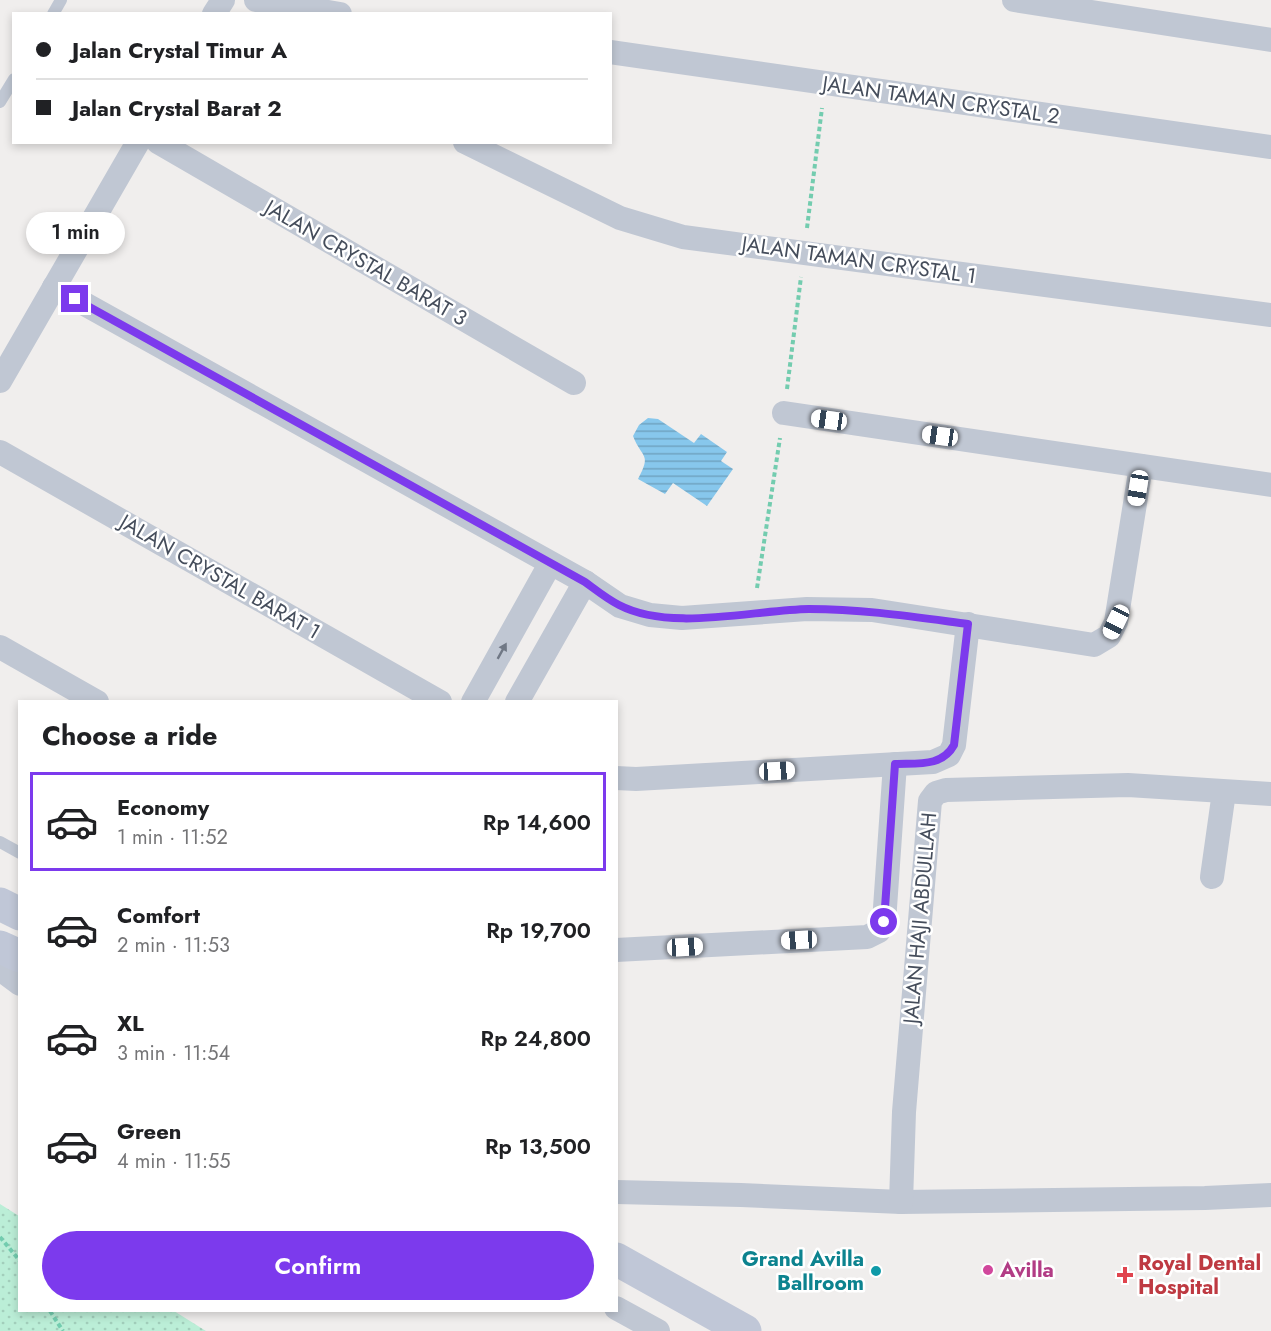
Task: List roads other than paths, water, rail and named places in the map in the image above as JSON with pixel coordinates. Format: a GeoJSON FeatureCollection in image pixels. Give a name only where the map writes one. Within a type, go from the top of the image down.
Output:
{"type":"FeatureCollection","features":[{"type":"Feature","properties":{"kind":"main road"},"geometry":{"type":"LineString","coordinates":[[0,904],[18,913]]}},
{"type":"Feature","properties":{"kind":"main road"},"geometry":{"type":"LineString","coordinates":[[0,947],[18,955]]}},
{"type":"Feature","properties":{"kind":"main road"},"geometry":{"type":"LineString","coordinates":[[618,1260],[745,1331]]}},
{"type":"Feature","properties":{"kind":"street"},"geometry":{"type":"LineString","coordinates":[[256,0],[297,10],[318,12]]}},
{"type":"Feature","properties":{"kind":"street"},"geometry":{"type":"LineString","coordinates":[[1014,0],[1083,5],[1271,40]]}},
{"type":"Feature","properties":{"kind":"street","name":"JALAN TAMAN CRYSTAL 2"},"geometry":{"type":"LineString","coordinates":[[612,52],[1271,147]]}},
{"type":"Feature","properties":{"kind":"street"},"geometry":{"type":"LineString","coordinates":[[0,381],[137,144]]}},
{"type":"Feature","properties":{"kind":"street","name":"JALAN CRYSTAL BARAT 3"},"geometry":{"type":"LineString","coordinates":[[161,144],[574,383]]}},
{"type":"Feature","properties":{"kind":"street","name":"JALAN TAMAN CRYSTAL 1"},"geometry":{"type":"LineString","coordinates":[[469,144],[620,218],[683,237],[1271,315]]}},
{"type":"Feature","properties":{"kind":"street"},"geometry":{"type":"LineString","coordinates":[[54,287],[585,582],[620,606],[650,615],[682,618],[807,609],[872,610],[1094,645],[1109,636],[1116,622],[1141,466]]}},
{"type":"Feature","properties":{"kind":"street"},"geometry":{"type":"LineString","coordinates":[[784,413],[1271,485]]}},
{"type":"Feature","properties":{"kind":"street","name":"JALAN CRYSTAL BARAT 1"},"geometry":{"type":"LineString","coordinates":[[0,452],[436,700]]}},
{"type":"Feature","properties":{"kind":"street"},"geometry":{"type":"LineString","coordinates":[[474,700],[550,564]]}},
{"type":"Feature","properties":{"kind":"street"},"geometry":{"type":"LineString","coordinates":[[519,700],[585,582]]}},
{"type":"Feature","properties":{"kind":"street"},"geometry":{"type":"LineString","coordinates":[[618,778],[636,779],[933,762],[949,755],[954,745],[968,624]]}},
{"type":"Feature","properties":{"kind":"street"},"geometry":{"type":"LineString","coordinates":[[0,647],[93,700]]}},
{"type":"Feature","properties":{"kind":"street"},"geometry":{"type":"LineString","coordinates":[[618,950],[867,937],[879,931],[884,922],[895,764]]}},
{"type":"Feature","properties":{"kind":"street","name":"JALAN HAJI ABDULLAH"},"geometry":{"type":"LineString","coordinates":[[901,1202],[904,1112],[932,797],[946,790],[1128,784],[1271,794]]}},
{"type":"Feature","properties":{"kind":"street"},"geometry":{"type":"LineString","coordinates":[[1212,877],[1224,792]]}},
{"type":"Feature","properties":{"kind":"street"},"geometry":{"type":"LineString","coordinates":[[0,969],[18,982]]}},
{"type":"Feature","properties":{"kind":"street"},"geometry":{"type":"LineString","coordinates":[[618,1192],[901,1202],[1271,1195]]}},
{"type":"Feature","properties":{"kind":"street"},"geometry":{"type":"LineString","coordinates":[[618,1309],[658,1331]]}},
{"type":"Feature","properties":{"kind":"lane"},"geometry":{"type":"LineString","coordinates":[[0,102],[12,82]]}},
{"type":"Feature","properties":{"kind":"lane"},"geometry":{"type":"LineString","coordinates":[[0,842],[18,852]]}},
{"type":"Feature","properties":{"kind":"water"},"geometry":{"type":"Polygon","coordinates":[[[648,418],[658,419],[694,443],[701,434],[727,452],[721,461],[733,469],[707,506],[673,483],[665,494],[638,479],[645,460],[633,436],[639,425],[648,418]]]}},
{"type":"Feature","properties":{"kind":"place","name":"Avilla"},"geometry":{"type":"Point","coordinates":[988,1270]}},
{"type":"Feature","properties":{"kind":"place","name":"Grand Avilla Ballroom"},"geometry":{"type":"Point","coordinates":[876,1271]}},
{"type":"Feature","properties":{"kind":"place","name":"Royal Dental Hospital"},"geometry":{"type":"Point","coordinates":[1125,1275]}}]}
